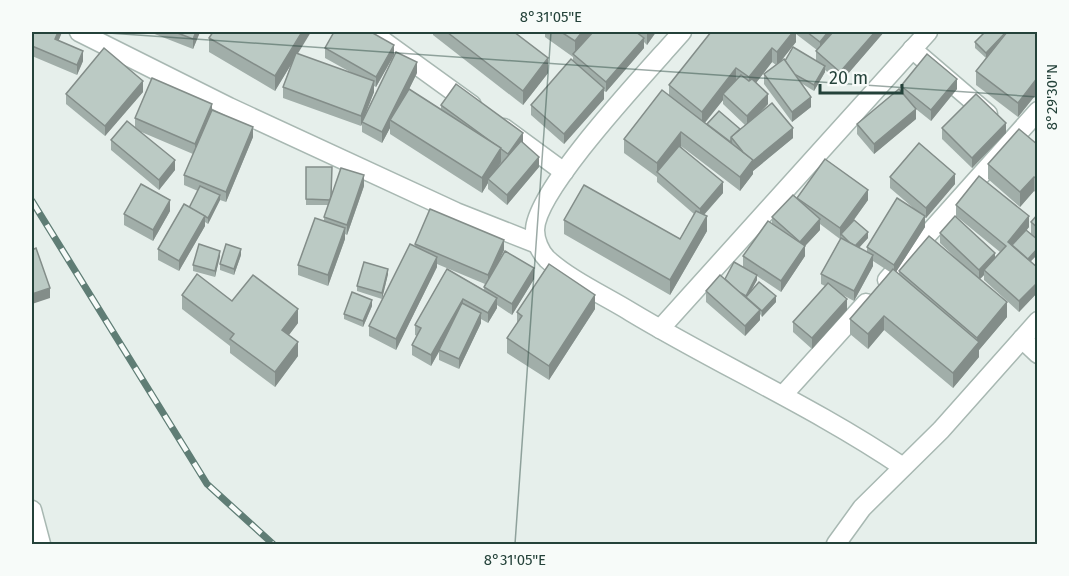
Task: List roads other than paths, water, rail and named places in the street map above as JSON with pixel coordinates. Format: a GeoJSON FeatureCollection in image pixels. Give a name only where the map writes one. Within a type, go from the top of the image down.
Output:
{"type":"FeatureCollection","features":[{"type":"Feature","properties":{"kind":"street"},"geometry":{"type":"LineString","coordinates":[[79,32],[240,112],[456,212],[537,244]]}},
{"type":"Feature","properties":{"kind":"street"},"geometry":{"type":"LineString","coordinates":[[371,32],[564,172]]}},
{"type":"Feature","properties":{"kind":"street"},"geometry":{"type":"LineString","coordinates":[[682,32],[573,158],[540,212],[535,232],[537,244],[546,258],[567,273],[660,329],[859,437],[903,467]]}},
{"type":"Feature","properties":{"kind":"street"},"geometry":{"type":"LineString","coordinates":[[660,329],[928,32]]}},
{"type":"Feature","properties":{"kind":"street"},"geometry":{"type":"LineString","coordinates":[[912,49],[1030,149]]}},
{"type":"Feature","properties":{"kind":"street"},"geometry":{"type":"LineString","coordinates":[[783,395],[1038,111]]}},
{"type":"Feature","properties":{"kind":"street"},"geometry":{"type":"LineString","coordinates":[[836,544],[862,508],[941,430],[1038,321]]}},
{"type":"Feature","properties":{"kind":"street"},"geometry":{"type":"LineString","coordinates":[[1022,339],[1038,354]]}},
{"type":"Feature","properties":{"kind":"street"},"geometry":{"type":"LineString","coordinates":[[32,510],[41,544]]}},
{"type":"Feature","properties":{"kind":"railway"},"geometry":{"type":"LineString","coordinates":[[32,201],[207,484],[273,544]]}}]}
